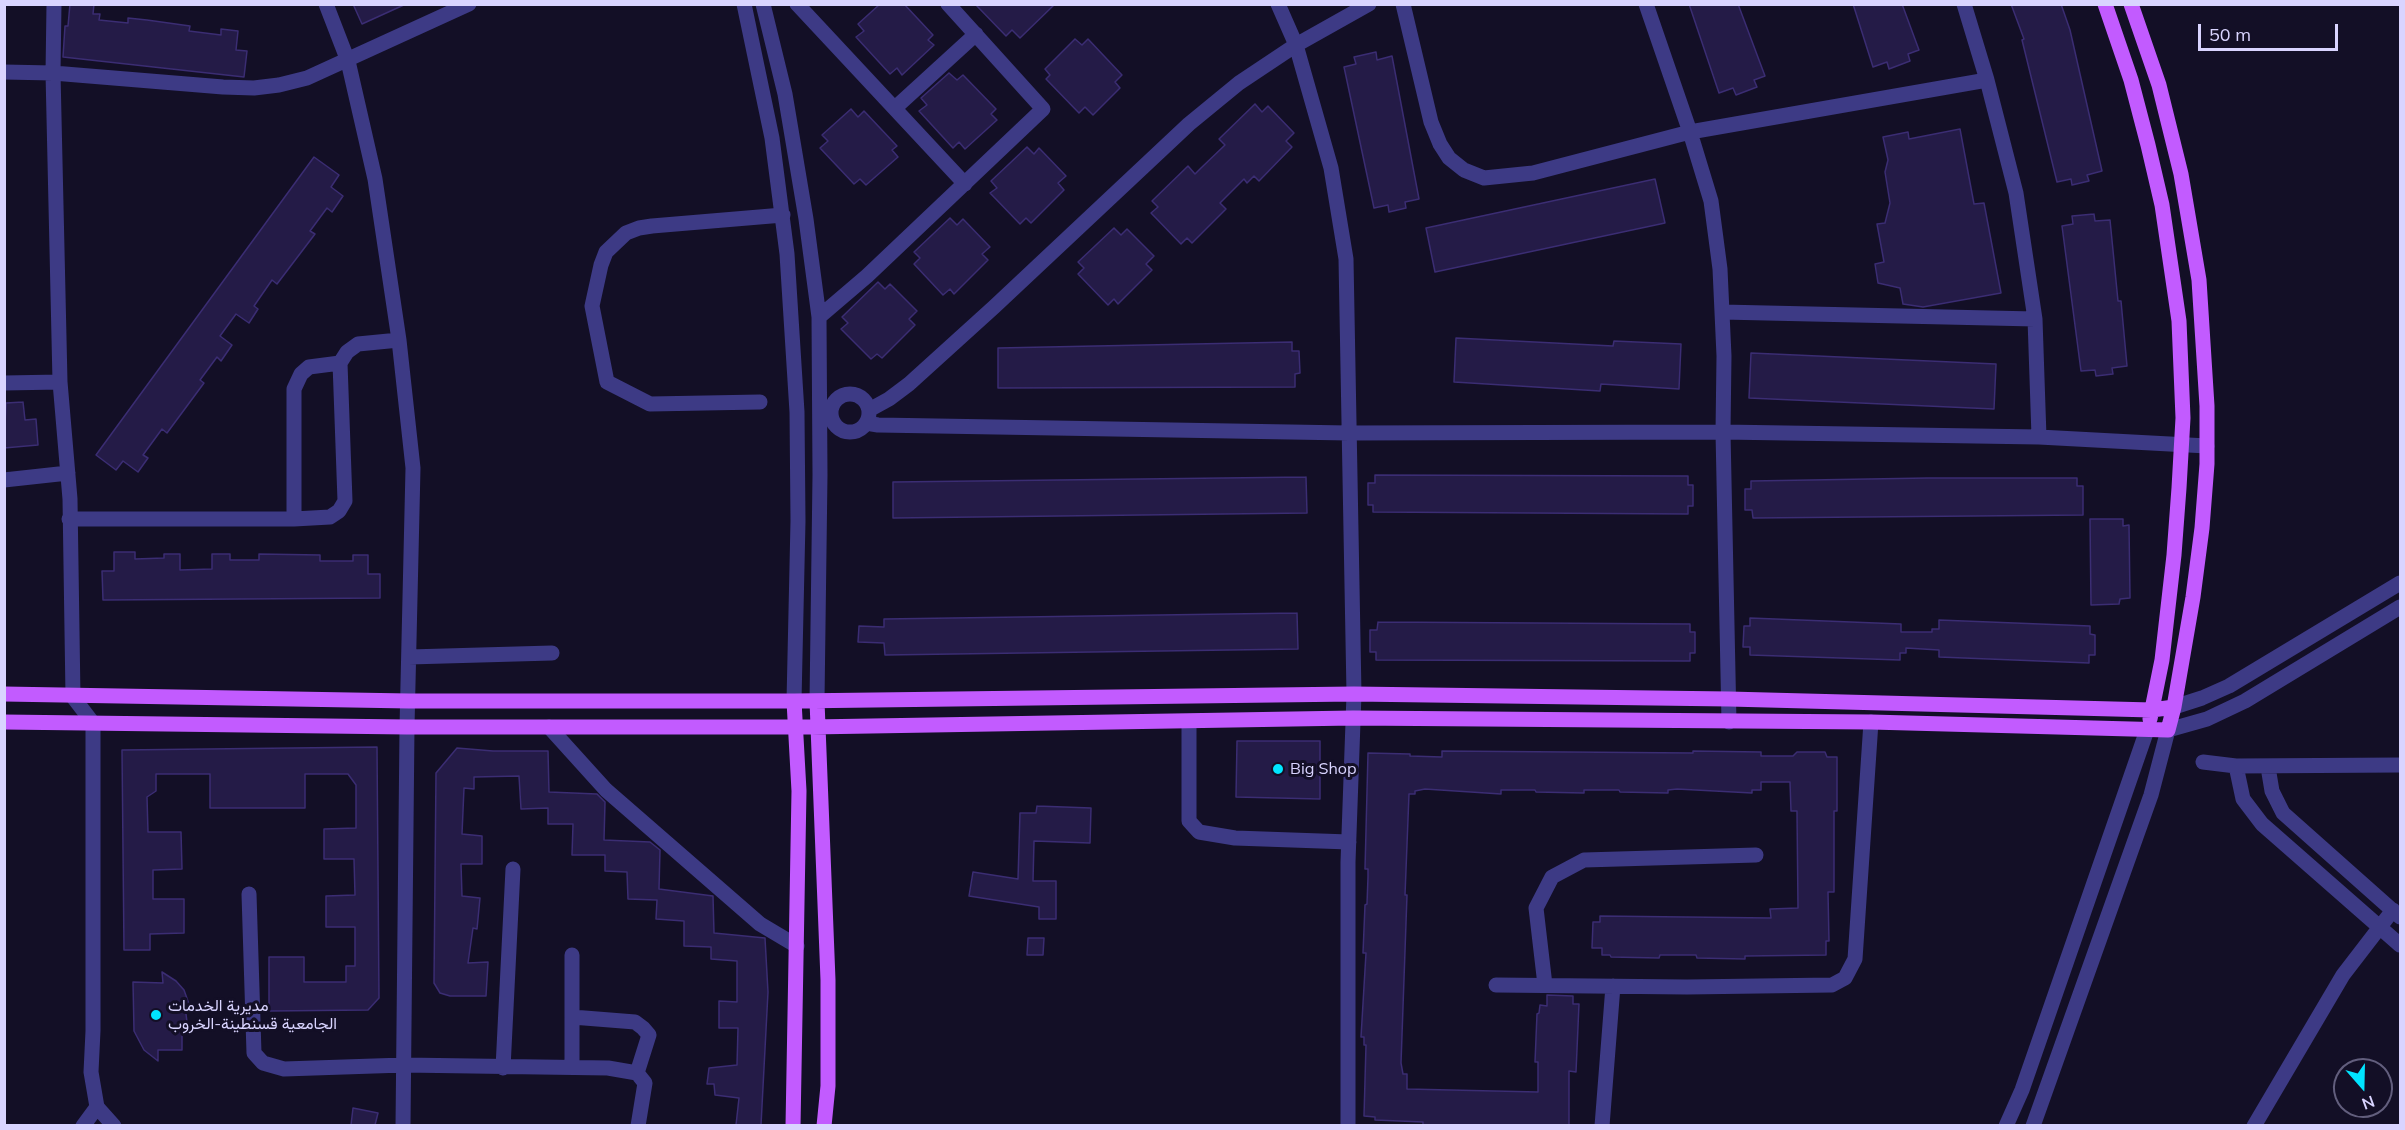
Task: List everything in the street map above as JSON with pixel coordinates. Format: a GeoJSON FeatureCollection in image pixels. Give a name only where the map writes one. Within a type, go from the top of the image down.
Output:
{"type":"FeatureCollection","features":[{"type":"Feature","properties":{"kind":"main road"},"geometry":{"type":"LineString","coordinates":[[2105,4],[2131,80],[2162,205],[2179,321],[2182,445],[2174,555],[2162,660],[2147,730]]}},
{"type":"Feature","properties":{"kind":"main road"},"geometry":{"type":"LineString","coordinates":[[4,722],[407,727],[818,727],[1353,718],[1871,722],[2168,730],[2193,597],[2202,528],[2207,446],[2204,344],[2199,280],[2181,174],[2162,95],[2131,4]]}},
{"type":"Feature","properties":{"kind":"main road"},"geometry":{"type":"LineString","coordinates":[[4,694],[409,701],[817,701],[1354,694],[1729,699],[2152,710],[2174,707]]}},
{"type":"Feature","properties":{"kind":"main road"},"geometry":{"type":"LineString","coordinates":[[793,1125],[799,791],[794,701]]}},
{"type":"Feature","properties":{"kind":"main road"},"geometry":{"type":"LineString","coordinates":[[817,701],[828,980],[828,1086],[824,1125]]}},
{"type":"Feature","properties":{"kind":"street"},"geometry":{"type":"LineString","coordinates":[[54,4],[53,73],[60,382],[69,473],[74,697],[93,723],[91,1072],[97,1107],[114,1125]]}},
{"type":"Feature","properties":{"kind":"street"},"geometry":{"type":"LineString","coordinates":[[326,4],[348,61],[375,178],[399,340],[413,468],[407,727],[403,1125]]}},
{"type":"Feature","properties":{"kind":"street"},"geometry":{"type":"LineString","coordinates":[[4,72],[53,73],[254,88],[279,85],[307,78],[348,61],[469,4]]}},
{"type":"Feature","properties":{"kind":"street"},"geometry":{"type":"LineString","coordinates":[[744,4],[772,138],[783,215],[797,412],[798,521],[794,701]]}},
{"type":"Feature","properties":{"kind":"street"},"geometry":{"type":"LineString","coordinates":[[763,4],[785,94],[806,219],[819,317],[825,413],[820,475],[817,701]]}},
{"type":"Feature","properties":{"kind":"street"},"geometry":{"type":"LineString","coordinates":[[796,4],[965,184]]}},
{"type":"Feature","properties":{"kind":"street"},"geometry":{"type":"LineString","coordinates":[[819,317],[965,184],[1043,109],[948,4]]}},
{"type":"Feature","properties":{"kind":"street"},"geometry":{"type":"LineString","coordinates":[[1278,4],[1296,45],[1331,168],[1346,259],[1354,694],[1349,842],[1348,1125]]}},
{"type":"Feature","properties":{"kind":"street"},"geometry":{"type":"LineString","coordinates":[[797,412],[825,413],[845,431],[857,430],[868,417],[943,353],[1189,124],[1239,82],[1296,45],[1369,4]]}},
{"type":"Feature","properties":{"kind":"street"},"geometry":{"type":"LineString","coordinates":[[1403,4],[1431,123],[1449,158],[1464,170],[1484,178],[1533,173],[1690,132],[1987,80]]}},
{"type":"Feature","properties":{"kind":"street"},"geometry":{"type":"LineString","coordinates":[[1646,4],[1711,201],[1720,269],[1729,722]]}},
{"type":"Feature","properties":{"kind":"street"},"geometry":{"type":"LineString","coordinates":[[1964,4],[1987,80],[2016,193],[2035,319],[2039,437]]}},
{"type":"Feature","properties":{"kind":"street"},"geometry":{"type":"LineString","coordinates":[[895,108],[976,34]]}},
{"type":"Feature","properties":{"kind":"street"},"geometry":{"type":"LineString","coordinates":[[760,402],[650,404],[607,382],[592,306],[601,264],[606,252],[626,233],[645,227],[783,215]]}},
{"type":"Feature","properties":{"kind":"street"},"geometry":{"type":"LineString","coordinates":[[1722,312],[2035,319]]}},
{"type":"Feature","properties":{"kind":"street"},"geometry":{"type":"LineString","coordinates":[[69,519],[330,517],[339,511],[345,501],[340,363],[347,352],[358,344],[399,340]]}},
{"type":"Feature","properties":{"kind":"street"},"geometry":{"type":"LineString","coordinates":[[294,519],[294,389],[301,374],[309,367],[340,363]]}},
{"type":"Feature","properties":{"kind":"street"},"geometry":{"type":"LineString","coordinates":[[4,383],[60,382]]}},
{"type":"Feature","properties":{"kind":"street"},"geometry":{"type":"LineString","coordinates":[[825,413],[835,401],[845,394],[852,394],[863,399],[868,417],[878,425],[1349,433],[1723,432],[2039,437],[2207,446]]}},
{"type":"Feature","properties":{"kind":"street"},"geometry":{"type":"LineString","coordinates":[[4,480],[69,473]]}},
{"type":"Feature","properties":{"kind":"street"},"geometry":{"type":"LineString","coordinates":[[2174,707],[2229,686],[2400,583]]}},
{"type":"Feature","properties":{"kind":"street"},"geometry":{"type":"LineString","coordinates":[[2033,1125],[2151,795],[2168,730],[2206,719],[2245,701],[2400,607]]}},
{"type":"Feature","properties":{"kind":"street"},"geometry":{"type":"LineString","coordinates":[[410,657],[552,653]]}},
{"type":"Feature","properties":{"kind":"street"},"geometry":{"type":"LineString","coordinates":[[1189,722],[1189,821],[1199,831],[1235,838],[1349,842]]}},
{"type":"Feature","properties":{"kind":"street"},"geometry":{"type":"LineString","coordinates":[[1496,985],[1832,985],[1845,978],[1855,959],[1871,722]]}},
{"type":"Feature","properties":{"kind":"street"},"geometry":{"type":"LineString","coordinates":[[549,727],[606,790],[760,924],[797,946]]}},
{"type":"Feature","properties":{"kind":"street"},"geometry":{"type":"LineString","coordinates":[[2006,1125],[2022,1089],[2147,730]]}},
{"type":"Feature","properties":{"kind":"street"},"geometry":{"type":"LineString","coordinates":[[2202,762],[2268,767],[2400,765]]}},
{"type":"Feature","properties":{"kind":"street"},"geometry":{"type":"LineString","coordinates":[[2236,766],[2243,799],[2262,824],[2400,945]]}},
{"type":"Feature","properties":{"kind":"street"},"geometry":{"type":"LineString","coordinates":[[2254,1125],[2343,975],[2380,927],[2397,914],[2283,813],[2272,791],[2268,767]]}},
{"type":"Feature","properties":{"kind":"street"},"geometry":{"type":"LineString","coordinates":[[1545,985],[1536,908],[1552,877],[1584,860],[1756,855]]}},
{"type":"Feature","properties":{"kind":"street"},"geometry":{"type":"LineString","coordinates":[[503,1068],[513,869]]}},
{"type":"Feature","properties":{"kind":"street"},"geometry":{"type":"LineString","coordinates":[[249,894],[254,1053],[262,1063],[284,1069],[404,1065],[608,1068],[637,1073],[645,1083],[638,1125]]}},
{"type":"Feature","properties":{"kind":"street"},"geometry":{"type":"LineString","coordinates":[[572,955],[572,1066]]}},
{"type":"Feature","properties":{"kind":"street"},"geometry":{"type":"LineString","coordinates":[[1602,1125],[1613,986]]}},
{"type":"Feature","properties":{"kind":"street"},"geometry":{"type":"LineString","coordinates":[[572,1017],[635,1022],[643,1028],[649,1035],[637,1073]]}},
{"type":"Feature","properties":{"kind":"street"},"geometry":{"type":"LineString","coordinates":[[83,1125],[97,1107]]}},
{"type":"Feature","properties":{"kind":"building"},"geometry":{"type":"Polygon","coordinates":[[[70,4],[94,4],[93,14],[100,14],[99,20],[128,23],[128,18],[147,20],[190,26],[189,31],[221,35],[221,29],[238,31],[236,50],[247,51],[244,77],[63,57],[65,26],[68,26],[70,4]]]}},
{"type":"Feature","properties":{"kind":"building"},"geometry":{"type":"Polygon","coordinates":[[[353,4],[406,4],[362,24],[353,4]]]}},
{"type":"Feature","properties":{"kind":"building"},"geometry":{"type":"Polygon","coordinates":[[[880,4],[904,4],[933,35],[928,40],[934,45],[902,75],[897,68],[890,74],[856,37],[864,31],[858,24],[880,4]]]}},
{"type":"Feature","properties":{"kind":"building"},"geometry":{"type":"Polygon","coordinates":[[[975,4],[1055,4],[1020,38],[1012,30],[1006,36],[975,4]]]}},
{"type":"Feature","properties":{"kind":"building"},"geometry":{"type":"Polygon","coordinates":[[[1689,4],[1738,4],[1765,76],[1754,80],[1757,87],[1736,95],[1733,88],[1719,93],[1689,4]]]}},
{"type":"Feature","properties":{"kind":"building"},"geometry":{"type":"Polygon","coordinates":[[[1853,4],[1902,4],[1919,50],[1908,54],[1910,61],[1889,69],[1887,62],[1873,67],[1853,4]]]}},
{"type":"Feature","properties":{"kind":"building"},"geometry":{"type":"Polygon","coordinates":[[[2011,4],[2061,4],[2070,30],[2102,171],[2087,175],[2089,181],[2072,185],[2071,179],[2057,182],[2022,40],[2024,39],[2011,4]]]}},
{"type":"Feature","properties":{"kind":"building"},"geometry":{"type":"Polygon","coordinates":[[[1075,39],[1082,45],[1088,39],[1122,75],[1115,82],[1120,88],[1093,115],[1085,107],[1079,113],[1046,79],[1050,75],[1045,69],[1075,39]]]}},
{"type":"Feature","properties":{"kind":"building"},"geometry":{"type":"Polygon","coordinates":[[[1376,52],[1377,60],[1392,56],[1419,199],[1405,202],[1406,208],[1389,212],[1388,205],[1374,208],[1344,67],[1356,64],[1354,57],[1376,52]]]}},
{"type":"Feature","properties":{"kind":"building"},"geometry":{"type":"Polygon","coordinates":[[[949,73],[957,80],[963,75],[996,109],[991,114],[997,120],[965,149],[959,142],[953,148],[919,111],[927,105],[921,98],[949,73]]]}},
{"type":"Feature","properties":{"kind":"building"},"geometry":{"type":"Polygon","coordinates":[[[1255,104],[1262,112],[1268,106],[1294,133],[1286,141],[1292,147],[1259,181],[1254,176],[1247,183],[1244,179],[1220,203],[1226,209],[1192,243],[1187,238],[1181,244],[1151,213],[1158,207],[1152,201],[1188,166],[1195,174],[1225,145],[1219,139],[1255,104]]]}},
{"type":"Feature","properties":{"kind":"building"},"geometry":{"type":"Polygon","coordinates":[[[851,109],[858,117],[864,111],[897,146],[892,150],[898,157],[866,185],[860,179],[854,184],[820,148],[828,141],[822,135],[851,109]]]}},
{"type":"Feature","properties":{"kind":"building"},"geometry":{"type":"Polygon","coordinates":[[[1960,129],[1974,204],[1984,203],[2001,293],[1923,307],[1903,304],[1900,288],[1878,283],[1875,264],[1884,262],[1877,224],[1885,223],[1890,203],[1885,172],[1888,160],[1883,137],[1908,132],[1909,139],[1960,129]]]}},
{"type":"Feature","properties":{"kind":"building"},"geometry":{"type":"Polygon","coordinates":[[[1027,147],[1034,154],[1039,148],[1066,176],[1058,183],[1064,190],[1031,223],[1026,218],[1020,224],[990,193],[997,188],[991,181],[1027,147]]]}},
{"type":"Feature","properties":{"kind":"building"},"geometry":{"type":"Polygon","coordinates":[[[314,157],[339,175],[331,187],[343,196],[332,212],[327,208],[310,231],[315,234],[277,284],[272,280],[254,306],[258,309],[249,323],[236,314],[220,336],[232,345],[221,361],[217,357],[200,380],[204,383],[167,433],[162,429],[143,455],[148,458],[138,472],[123,461],[116,470],[96,455],[314,157]]]}},
{"type":"Feature","properties":{"kind":"building"},"geometry":{"type":"Polygon","coordinates":[[[1655,179],[1665,223],[1435,272],[1426,228],[1655,179]]]}},
{"type":"Feature","properties":{"kind":"building"},"geometry":{"type":"Polygon","coordinates":[[[2094,214],[2095,221],[2110,220],[2127,366],[2112,368],[2113,374],[2096,376],[2095,370],[2081,371],[2062,226],[2073,224],[2072,216],[2094,214]]]}},
{"type":"Feature","properties":{"kind":"building"},"geometry":{"type":"Polygon","coordinates":[[[950,218],[957,225],[963,219],[990,247],[982,254],[988,260],[954,294],[950,289],[943,295],[914,264],[920,258],[914,252],[950,218]]]}},
{"type":"Feature","properties":{"kind":"building"},"geometry":{"type":"Polygon","coordinates":[[[1114,228],[1121,235],[1127,229],[1154,256],[1146,264],[1152,270],[1118,304],[1114,299],[1108,305],[1078,274],[1084,268],[1078,262],[1114,228]]]}},
{"type":"Feature","properties":{"kind":"building"},"geometry":{"type":"Polygon","coordinates":[[[878,282],[885,289],[890,284],[917,311],[909,319],[915,325],[882,358],[877,354],[871,359],[841,329],[848,323],[842,317],[878,282]]]}},
{"type":"Feature","properties":{"kind":"building"},"geometry":{"type":"Polygon","coordinates":[[[1456,338],[1613,346],[1614,341],[1681,344],[1679,389],[1601,384],[1600,391],[1454,382],[1456,338]]]}},
{"type":"Feature","properties":{"kind":"building"},"geometry":{"type":"Polygon","coordinates":[[[1292,342],[1292,351],[1299,351],[1300,373],[1295,374],[1295,387],[998,388],[998,348],[1292,342]]]}},
{"type":"Feature","properties":{"kind":"building"},"geometry":{"type":"Polygon","coordinates":[[[1751,353],[1996,364],[1994,409],[1749,398],[1751,353]]]}},
{"type":"Feature","properties":{"kind":"building"},"geometry":{"type":"Polygon","coordinates":[[[23,402],[25,420],[36,419],[38,445],[4,448],[6,403],[23,402]]]}},
{"type":"Feature","properties":{"kind":"building"},"geometry":{"type":"Polygon","coordinates":[[[1375,475],[1688,476],[1688,485],[1693,485],[1693,506],[1688,506],[1688,514],[1373,512],[1373,505],[1368,505],[1368,483],[1375,483],[1375,475]]]}},
{"type":"Feature","properties":{"kind":"building"},"geometry":{"type":"Polygon","coordinates":[[[1306,477],[1307,513],[893,518],[893,482],[1306,477]]]}},
{"type":"Feature","properties":{"kind":"building"},"geometry":{"type":"Polygon","coordinates":[[[2077,478],[2077,486],[2083,486],[2083,515],[1753,518],[1752,510],[1745,510],[1745,489],[1751,489],[1751,481],[2077,478]]]}},
{"type":"Feature","properties":{"kind":"building"},"geometry":{"type":"Polygon","coordinates":[[[2090,519],[2123,519],[2123,526],[2129,525],[2130,598],[2120,599],[2119,604],[2091,605],[2090,519]]]}},
{"type":"Feature","properties":{"kind":"building"},"geometry":{"type":"Polygon","coordinates":[[[114,552],[135,552],[135,559],[164,558],[164,554],[180,554],[180,570],[212,569],[212,554],[230,554],[230,560],[259,560],[259,554],[320,555],[320,561],[353,561],[353,555],[368,555],[368,574],[380,574],[380,598],[103,600],[102,571],[114,571],[114,552]]]}},
{"type":"Feature","properties":{"kind":"building"},"geometry":{"type":"Polygon","coordinates":[[[1297,613],[1298,649],[885,655],[884,643],[858,642],[859,626],[884,627],[884,619],[1297,613]]]}},
{"type":"Feature","properties":{"kind":"building"},"geometry":{"type":"Polygon","coordinates":[[[1750,618],[1901,624],[1901,632],[1932,632],[1932,629],[1939,629],[1939,620],[2090,626],[2090,634],[2095,635],[2095,655],[2089,655],[2089,663],[1939,657],[1939,650],[1906,648],[1906,653],[1900,653],[1900,660],[1750,655],[1750,647],[1743,647],[1744,626],[1750,626],[1750,618]]]}},
{"type":"Feature","properties":{"kind":"building"},"geometry":{"type":"Polygon","coordinates":[[[1378,622],[1690,624],[1690,632],[1695,632],[1695,653],[1690,653],[1690,661],[1376,660],[1376,652],[1370,652],[1370,630],[1377,630],[1378,622]]]}},
{"type":"Feature","properties":{"kind":"building","name":"Big Shop"},"geometry":{"type":"Polygon","coordinates":[[[1237,741],[1320,741],[1320,799],[1236,797],[1237,741]]]}},
{"type":"Feature","properties":{"kind":"building"},"geometry":{"type":"Polygon","coordinates":[[[377,747],[379,998],[368,1010],[269,1011],[269,957],[304,957],[304,982],[346,982],[346,966],[355,966],[355,927],[326,927],[326,896],[355,895],[354,859],[324,859],[324,829],[356,828],[356,785],[348,774],[305,774],[305,808],[210,808],[210,774],[156,774],[156,791],[147,797],[148,832],[181,832],[182,869],[153,870],[153,899],[184,899],[184,933],[150,934],[150,950],[124,950],[122,750],[377,747]]]}},
{"type":"Feature","properties":{"kind":"building"},"geometry":{"type":"Polygon","coordinates":[[[457,748],[493,751],[548,751],[549,792],[597,794],[605,802],[604,840],[650,842],[660,850],[659,889],[713,896],[714,933],[765,938],[768,992],[761,1125],[736,1125],[739,1098],[715,1095],[714,1084],[707,1084],[709,1068],[737,1065],[738,1028],[719,1028],[719,1001],[737,1002],[737,961],[711,959],[711,947],[684,946],[684,921],[656,919],[657,900],[628,899],[627,872],[605,871],[605,855],[572,855],[573,824],[548,824],[548,808],[521,809],[519,776],[474,777],[474,789],[464,788],[462,834],[482,836],[482,864],[461,864],[462,896],[480,898],[477,929],[473,928],[468,963],[488,962],[486,996],[450,996],[440,993],[434,983],[436,773],[457,748]]]}},
{"type":"Feature","properties":{"kind":"building"},"geometry":{"type":"Polygon","coordinates":[[[1442,751],[1761,752],[1761,756],[1793,756],[1797,752],[1825,752],[1827,757],[1837,757],[1834,892],[1828,892],[1829,941],[1826,941],[1826,955],[1745,956],[1745,959],[1697,958],[1696,955],[1660,955],[1659,958],[1611,957],[1602,955],[1602,948],[1592,948],[1593,922],[1600,922],[1600,916],[1771,918],[1770,909],[1798,908],[1797,811],[1791,811],[1790,782],[1761,782],[1761,790],[1752,790],[1752,793],[1677,789],[1668,790],[1668,793],[1620,792],[1619,790],[1584,790],[1584,793],[1501,790],[1501,794],[1425,789],[1415,791],[1415,794],[1409,794],[1405,895],[1407,895],[1401,1063],[1403,1074],[1407,1074],[1407,1089],[1538,1092],[1538,1062],[1535,1062],[1537,1014],[1540,1005],[1547,1006],[1547,995],[1573,996],[1573,1004],[1579,1004],[1576,1072],[1569,1071],[1569,1125],[1423,1125],[1423,1122],[1375,1120],[1375,1117],[1364,1116],[1366,1045],[1364,1045],[1364,1037],[1361,1037],[1368,877],[1368,869],[1365,869],[1368,753],[1442,757],[1442,751]]]}},
{"type":"Feature","properties":{"kind":"building"},"geometry":{"type":"Polygon","coordinates":[[[1037,806],[1091,808],[1090,843],[1034,841],[1033,881],[1056,881],[1056,919],[1039,919],[1039,907],[969,896],[973,872],[1018,879],[1020,813],[1036,813],[1037,806]]]}},
{"type":"Feature","properties":{"kind":"building"},"geometry":{"type":"Polygon","coordinates":[[[1028,938],[1044,938],[1043,955],[1027,955],[1028,938]]]}},
{"type":"Feature","properties":{"kind":"building"},"geometry":{"type":"Polygon","coordinates":[[[162,972],[176,981],[184,990],[190,1007],[185,1006],[187,1022],[182,1023],[182,1050],[158,1050],[158,1061],[144,1050],[134,1031],[133,982],[163,983],[162,972]]]}},
{"type":"Feature","properties":{"kind":"building"},"geometry":{"type":"Polygon","coordinates":[[[353,1108],[378,1113],[375,1125],[351,1125],[353,1108]]]}},
{"type":"Feature","properties":{"kind":"place","name":"Big Shop"},"geometry":{"type":"Point","coordinates":[1278,769]}},
{"type":"Feature","properties":{"kind":"place","name":"مديرية الخدمات الجامعية قسنطينة-الخروب"},"geometry":{"type":"Point","coordinates":[156,1015]}}]}
